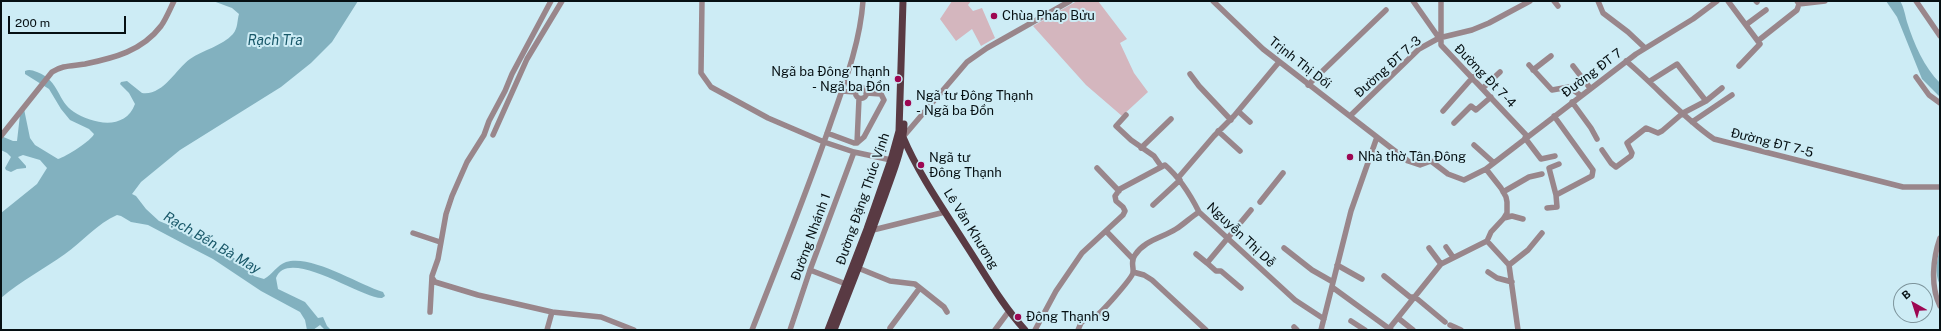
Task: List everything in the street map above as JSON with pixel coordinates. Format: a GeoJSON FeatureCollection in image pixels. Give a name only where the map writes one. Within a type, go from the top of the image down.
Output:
{"type":"FeatureCollection","features":[{"type":"Feature","properties":{"kind":"main road","name":"Đường Đặng Thúc Vịnh"},"geometry":{"type":"LineString","coordinates":[[834,330],[873,230],[901,136],[905,1]]}},
{"type":"Feature","properties":{"kind":"main road","name":"Đường Đặng Thúc Vịnh"},"geometry":{"type":"LineString","coordinates":[[828,330],[901,136]]}},
{"type":"Feature","properties":{"kind":"main road","name":"Lê Văn Khương"},"geometry":{"type":"LineString","coordinates":[[901,136],[918,168],[945,212],[1009,311],[1025,330]]}},
{"type":"Feature","properties":{"kind":"street"},"geometry":{"type":"LineString","coordinates":[[1,134],[50,73],[62,67],[114,58],[147,41],[162,25],[173,2],[166,1]]}},
{"type":"Feature","properties":{"kind":"street"},"geometry":{"type":"LineString","coordinates":[[430,312],[433,279],[446,214],[467,162],[484,135],[489,121],[512,74],[551,1]]}},
{"type":"Feature","properties":{"kind":"street"},"geometry":{"type":"LineString","coordinates":[[492,135],[527,59],[562,1]]}},
{"type":"Feature","properties":{"kind":"street"},"geometry":{"type":"LineString","coordinates":[[702,1],[701,73],[705,81],[711,87],[768,118],[824,142],[854,152],[891,160]]}},
{"type":"Feature","properties":{"kind":"street"},"geometry":{"type":"LineString","coordinates":[[752,330],[842,91],[852,60],[862,14],[862,1]]}},
{"type":"Feature","properties":{"kind":"street"},"geometry":{"type":"LineString","coordinates":[[901,136],[967,62],[988,48],[1070,1]]}},
{"type":"Feature","properties":{"kind":"street","name":"Trịnh Thị Dối"},"geometry":{"type":"LineString","coordinates":[[1213,1],[1263,49],[1408,161],[1420,165],[1431,161],[1461,180],[1471,179],[1486,169]]}},
{"type":"Feature","properties":{"kind":"street"},"geometry":{"type":"LineString","coordinates":[[1413,1],[1440,38]]}},
{"type":"Feature","properties":{"kind":"street","name":"Đường Đt 7-4"},"geometry":{"type":"LineString","coordinates":[[1441,1],[1441,45],[1491,97],[1526,137],[1541,159],[1555,156]]}},
{"type":"Feature","properties":{"kind":"street","name":"Đường ĐT 7-3"},"geometry":{"type":"LineString","coordinates":[[1350,116],[1419,49],[1440,38],[1472,30],[1489,23],[1522,3],[1530,1]]}},
{"type":"Feature","properties":{"kind":"street"},"geometry":{"type":"LineString","coordinates":[[1554,1],[1558,6]]}},
{"type":"Feature","properties":{"kind":"street"},"geometry":{"type":"LineString","coordinates":[[1598,1],[1603,13],[1624,28],[1645,48]]}},
{"type":"Feature","properties":{"kind":"street","name":"Đường ĐT 7"},"geometry":{"type":"LineString","coordinates":[[1486,169],[1626,61],[1693,19],[1717,1]]}},
{"type":"Feature","properties":{"kind":"street"},"geometry":{"type":"LineString","coordinates":[[1728,1],[1759,40],[1760,44],[1739,66]]}},
{"type":"Feature","properties":{"kind":"street"},"geometry":{"type":"LineString","coordinates":[[1759,40],[1797,10],[1798,3],[1826,1]]}},
{"type":"Feature","properties":{"kind":"street"},"geometry":{"type":"LineString","coordinates":[[1916,1],[1940,36]]}},
{"type":"Feature","properties":{"kind":"street"},"geometry":{"type":"LineString","coordinates":[[1308,84],[1386,10]]}},
{"type":"Feature","properties":{"kind":"street"},"geometry":{"type":"LineString","coordinates":[[1746,24],[1766,10]]}},
{"type":"Feature","properties":{"kind":"street"},"geometry":{"type":"LineString","coordinates":[[1533,70],[1551,56]]}},
{"type":"Feature","properties":{"kind":"street","name":"Đường ĐT 7-5"},"geometry":{"type":"LineString","coordinates":[[1626,61],[1650,80],[1692,122],[1714,139],[1903,187],[1940,187]]}},
{"type":"Feature","properties":{"kind":"street"},"geometry":{"type":"LineString","coordinates":[[1153,205],[1179,179],[1218,131],[1231,120],[1279,62]]}},
{"type":"Feature","properties":{"kind":"street"},"geometry":{"type":"LineString","coordinates":[[1650,80],[1677,64],[1706,101]]}},
{"type":"Feature","properties":{"kind":"street"},"geometry":{"type":"LineString","coordinates":[[1529,65],[1552,90],[1569,87],[1580,95]]}},
{"type":"Feature","properties":{"kind":"street"},"geometry":{"type":"LineString","coordinates":[[1573,66],[1590,88]]}},
{"type":"Feature","properties":{"kind":"street"},"geometry":{"type":"LineString","coordinates":[[1483,88],[1500,72]]}},
{"type":"Feature","properties":{"kind":"street"},"geometry":{"type":"LineString","coordinates":[[1190,74],[1199,86],[1231,120]]}},
{"type":"Feature","properties":{"kind":"street"},"geometry":{"type":"LineString","coordinates":[[1443,111],[1473,77]]}},
{"type":"Feature","properties":{"kind":"street"},"geometry":{"type":"LineString","coordinates":[[1916,77],[1929,95],[1940,103]]}},
{"type":"Feature","properties":{"kind":"street"},"geometry":{"type":"LineString","coordinates":[[842,91],[855,92],[860,87],[864,88],[866,93]]}},
{"type":"Feature","properties":{"kind":"street"},"geometry":{"type":"LineString","coordinates":[[1602,150],[1610,163],[1616,167],[1631,156],[1632,153],[1627,143],[1646,128],[1658,133],[1662,131],[1683,113],[1706,101],[1722,88]]}},
{"type":"Feature","properties":{"kind":"street"},"geometry":{"type":"LineString","coordinates":[[855,92],[856,97],[859,98],[857,143]]}},
{"type":"Feature","properties":{"kind":"street"},"geometry":{"type":"LineString","coordinates":[[859,98],[864,97],[866,93]]}},
{"type":"Feature","properties":{"kind":"street"},"geometry":{"type":"LineString","coordinates":[[857,143],[864,137],[884,98],[881,94],[866,93]]}},
{"type":"Feature","properties":{"kind":"street"},"geometry":{"type":"LineString","coordinates":[[1692,122],[1732,95]]}},
{"type":"Feature","properties":{"kind":"street"},"geometry":{"type":"LineString","coordinates":[[1454,123],[1471,106],[1476,110],[1491,97]]}},
{"type":"Feature","properties":{"kind":"street"},"geometry":{"type":"LineString","coordinates":[[1572,102],[1597,139]]}},
{"type":"Feature","properties":{"kind":"street"},"geometry":{"type":"LineString","coordinates":[[1238,111],[1250,122]]}},
{"type":"Feature","properties":{"kind":"street"},"geometry":{"type":"LineString","coordinates":[[1035,330],[1056,291],[1082,253],[1125,211],[1116,201],[1115,196],[1119,191],[1161,166],[1154,156],[1141,148],[1116,126],[1126,115]]}},
{"type":"Feature","properties":{"kind":"street"},"geometry":{"type":"LineString","coordinates":[[1554,116],[1593,170],[1592,176],[1556,195]]}},
{"type":"Feature","properties":{"kind":"street"},"geometry":{"type":"LineString","coordinates":[[1141,148],[1171,118]]}},
{"type":"Feature","properties":{"kind":"street"},"geometry":{"type":"LineString","coordinates":[[1218,131],[1240,151]]}},
{"type":"Feature","properties":{"kind":"street"},"geometry":{"type":"LineString","coordinates":[[827,134],[857,143]]}},
{"type":"Feature","properties":{"kind":"street"},"geometry":{"type":"LineString","coordinates":[[1321,330],[1351,211],[1377,137]]}},
{"type":"Feature","properties":{"kind":"street"},"geometry":{"type":"LineString","coordinates":[[1474,145],[1494,163]]}},
{"type":"Feature","properties":{"kind":"street","name":"Đường Nhánh 1"},"geometry":{"type":"LineString","coordinates":[[790,330],[810,270],[854,152]]}},
{"type":"Feature","properties":{"kind":"street"},"geometry":{"type":"LineString","coordinates":[[1547,208],[1557,207],[1556,195],[1549,168],[1559,164]]}},
{"type":"Feature","properties":{"kind":"street","name":"Nguyễn Thị Dễ"},"geometry":{"type":"LineString","coordinates":[[1161,166],[1165,165],[1179,179],[1192,197],[1199,212],[1295,300],[1324,319]]}},
{"type":"Feature","properties":{"kind":"street"},"geometry":{"type":"LineString","coordinates":[[1097,168],[1119,191]]}},
{"type":"Feature","properties":{"kind":"street"},"geometry":{"type":"LineString","coordinates":[[1284,248],[1389,330],[1441,264],[1487,241],[1491,232],[1504,218],[1507,213],[1507,202],[1503,192],[1486,169]]}},
{"type":"Feature","properties":{"kind":"street"},"geometry":{"type":"LineString","coordinates":[[1260,202],[1283,173]]}},
{"type":"Feature","properties":{"kind":"street"},"geometry":{"type":"LineString","coordinates":[[1503,192],[1529,177],[1542,174]]}},
{"type":"Feature","properties":{"kind":"street"},"geometry":{"type":"LineString","coordinates":[[1207,263],[1251,210]]}},
{"type":"Feature","properties":{"kind":"street"},"geometry":{"type":"LineString","coordinates":[[873,230],[945,212]]}},
{"type":"Feature","properties":{"kind":"street"},"geometry":{"type":"LineString","coordinates":[[1078,330],[1081,323],[1088,317],[1094,316],[1100,312],[1126,284],[1133,272],[1133,260],[1148,243],[1176,229],[1199,212]]}},
{"type":"Feature","properties":{"kind":"street"},"geometry":{"type":"LineString","coordinates":[[1504,218],[1512,216],[1523,219]]}},
{"type":"Feature","properties":{"kind":"street"},"geometry":{"type":"LineString","coordinates":[[1106,230],[1133,260]]}},
{"type":"Feature","properties":{"kind":"street"},"geometry":{"type":"LineString","coordinates":[[413,233],[440,242]]}},
{"type":"Feature","properties":{"kind":"street"},"geometry":{"type":"LineString","coordinates":[[1509,265],[1528,250],[1542,233]]}},
{"type":"Feature","properties":{"kind":"street"},"geometry":{"type":"LineString","coordinates":[[1940,238],[1936,256],[1934,277],[1936,296],[1940,306]]}},
{"type":"Feature","properties":{"kind":"street"},"geometry":{"type":"LineString","coordinates":[[1487,241],[1509,265],[1518,330]]}},
{"type":"Feature","properties":{"kind":"street"},"geometry":{"type":"LineString","coordinates":[[1446,247],[1453,257]]}},
{"type":"Feature","properties":{"kind":"street"},"geometry":{"type":"LineString","coordinates":[[1429,248],[1441,264]]}},
{"type":"Feature","properties":{"kind":"street"},"geometry":{"type":"LineString","coordinates":[[1196,254],[1216,271],[1221,271],[1242,288]]}},
{"type":"Feature","properties":{"kind":"street"},"geometry":{"type":"LineString","coordinates":[[1338,265],[1362,279]]}},
{"type":"Feature","properties":{"kind":"street"},"geometry":{"type":"LineString","coordinates":[[858,268],[890,281],[915,284],[919,289],[944,307],[947,312]]}},
{"type":"Feature","properties":{"kind":"street"},"geometry":{"type":"LineString","coordinates":[[810,270],[846,284]]}},
{"type":"Feature","properties":{"kind":"street"},"geometry":{"type":"LineString","coordinates":[[1133,272],[1144,275],[1152,280],[1206,330]]}},
{"type":"Feature","properties":{"kind":"street"},"geometry":{"type":"LineString","coordinates":[[1488,272],[1497,278],[1512,282]]}},
{"type":"Feature","properties":{"kind":"street"},"geometry":{"type":"LineString","coordinates":[[1384,276],[1410,297],[1415,297],[1448,324],[1461,330]]}},
{"type":"Feature","properties":{"kind":"street"},"geometry":{"type":"LineString","coordinates":[[433,279],[435,282],[459,290],[552,312],[601,317],[634,330]]}},
{"type":"Feature","properties":{"kind":"street"},"geometry":{"type":"LineString","coordinates":[[890,328],[919,289]]}},
{"type":"Feature","properties":{"kind":"street"},"geometry":{"type":"LineString","coordinates":[[995,330],[1009,311]]}},
{"type":"Feature","properties":{"kind":"street"},"geometry":{"type":"LineString","coordinates":[[547,330],[552,312]]}},
{"type":"Feature","properties":{"kind":"street"},"geometry":{"type":"LineString","coordinates":[[1398,318],[1413,330]]}},
{"type":"Feature","properties":{"kind":"street"},"geometry":{"type":"LineString","coordinates":[[1351,321],[1364,330]]}},
{"type":"Feature","properties":{"kind":"shaded area"},"geometry":{"type":"Polygon","coordinates":[[[952,1],[971,1],[968,5],[973,11],[982,8],[995,38],[981,46],[972,29],[956,41],[940,19],[952,1]]]}},
{"type":"Feature","properties":{"kind":"shaded area"},"geometry":{"type":"Polygon","coordinates":[[[1077,1],[1098,1],[1127,39],[1120,43],[1134,73],[1148,92],[1122,116],[1086,85],[1033,26],[1077,1]]]}},
{"type":"Feature","properties":{"kind":"water","name":"Rạch Tra"},"geometry":{"type":"Polygon","coordinates":[[[213,1],[358,1],[332,42],[311,63],[281,87],[180,150],[141,182],[132,194],[136,196],[146,209],[159,221],[196,236],[234,258],[254,276],[264,279],[280,265],[286,262],[308,262],[334,271],[383,292],[385,296],[382,298],[372,296],[326,276],[310,271],[295,268],[283,270],[276,278],[278,289],[305,302],[318,318],[323,317],[327,326],[331,330],[325,330],[320,325],[313,330],[307,330],[305,320],[300,312],[261,291],[213,259],[148,225],[131,222],[117,215],[103,223],[65,254],[16,286],[1,298],[1,213],[37,184],[47,168],[40,160],[23,155],[18,157],[26,168],[17,169],[11,172],[6,170],[5,168],[11,157],[1,150],[1,136],[17,141],[20,115],[24,109],[30,138],[35,145],[58,159],[78,148],[89,140],[94,134],[89,129],[70,120],[61,109],[49,89],[25,74],[25,71],[35,71],[50,80],[64,102],[74,112],[90,120],[108,123],[116,122],[130,113],[135,104],[129,93],[120,84],[121,82],[127,81],[142,93],[149,93],[156,90],[168,81],[190,59],[223,42],[235,32],[239,14],[232,8],[213,1]]]}},
{"type":"Feature","properties":{"kind":"water"},"geometry":{"type":"Polygon","coordinates":[[[1886,1],[1900,1],[1916,47],[1929,70],[1940,83],[1940,97],[1922,79],[1897,17],[1886,1]]]}},
{"type":"Feature","properties":{"kind":"water"},"geometry":{"type":"Polygon","coordinates":[[[1940,248],[1940,285],[1937,276],[1937,262],[1940,248]]]}},
{"type":"Feature","properties":{"kind":"place","name":"Chùa Pháp Bửu"},"geometry":{"type":"Point","coordinates":[994,16]}},
{"type":"Feature","properties":{"kind":"place","name":"Ngã ba Đông Thạnh - Ngã ba Đồn"},"geometry":{"type":"Point","coordinates":[898,79]}},
{"type":"Feature","properties":{"kind":"place","name":"Ngã tư Đông Thạnh - Ngã ba Đồn"},"geometry":{"type":"Point","coordinates":[908,103]}},
{"type":"Feature","properties":{"kind":"place","name":"Nhà thờ Tân Đông"},"geometry":{"type":"Point","coordinates":[1350,157]}},
{"type":"Feature","properties":{"kind":"place","name":"Ngã tư Đông Thạnh"},"geometry":{"type":"Point","coordinates":[921,165]}},
{"type":"Feature","properties":{"kind":"place","name":"Đông Thạnh 9"},"geometry":{"type":"Point","coordinates":[1018,317]}},
{"type":"Feature","properties":{"kind":"water label","name":"Rạch Bến Bà May"},"geometry":{"type":"Point","coordinates":[212,243]}}]}
